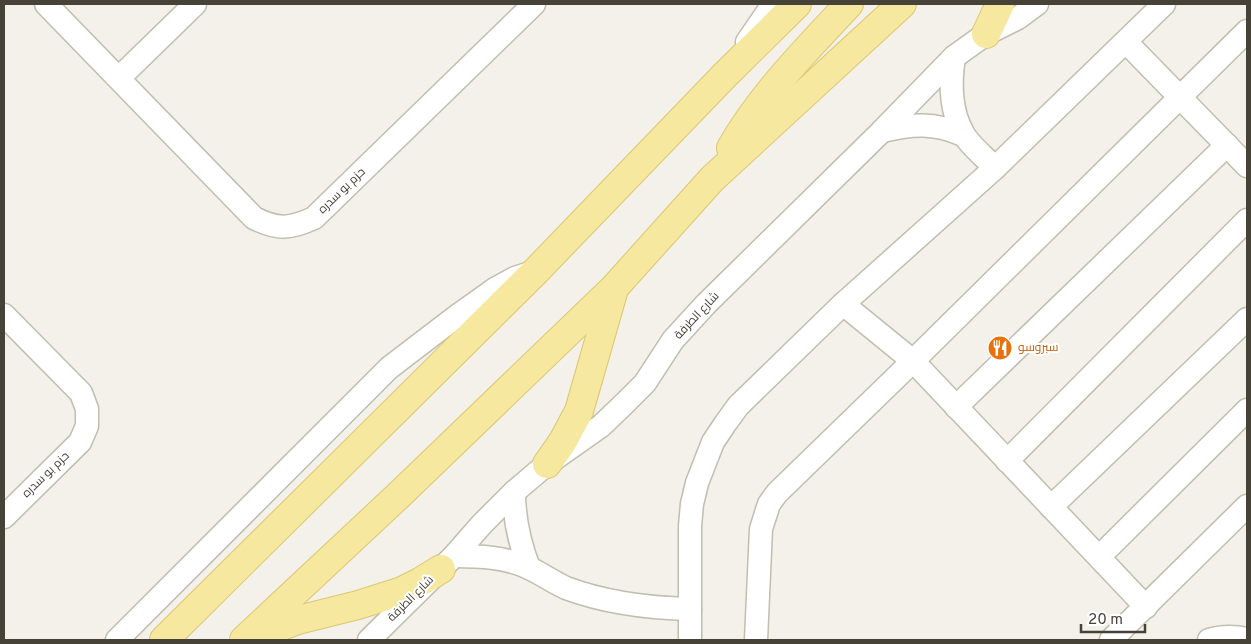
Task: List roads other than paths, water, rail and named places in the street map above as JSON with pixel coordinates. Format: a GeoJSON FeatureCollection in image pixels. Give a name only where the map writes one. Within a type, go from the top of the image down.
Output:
{"type":"FeatureCollection","features":[{"type":"Feature","properties":{"kind":"main road"},"geometry":{"type":"LineString","coordinates":[[164,640],[536,271],[725,75],[798,4]]}},
{"type":"Feature","properties":{"kind":"main road"},"geometry":{"type":"LineString","coordinates":[[712,179],[760,104],[788,69],[849,4]]}},
{"type":"Feature","properties":{"kind":"main road"},"geometry":{"type":"LineString","coordinates":[[244,640],[400,494],[614,288],[712,179],[902,4]]}},
{"type":"Feature","properties":{"kind":"main road"},"geometry":{"type":"LineString","coordinates":[[986,34],[1000,4]]}},
{"type":"Feature","properties":{"kind":"main road"},"geometry":{"type":"LineString","coordinates":[[547,464],[563,441],[579,411],[614,288]]}},
{"type":"Feature","properties":{"kind":"main road"},"geometry":{"type":"LineString","coordinates":[[244,640],[298,620],[358,605],[395,593],[420,582],[448,563]]}},
{"type":"Feature","properties":{"kind":"street","name":"حزم بو سدره"},"geometry":{"type":"LineString","coordinates":[[46,4],[254,218],[268,225],[284,228],[299,225],[314,218],[534,4]]}},
{"type":"Feature","properties":{"kind":"street"},"geometry":{"type":"LineString","coordinates":[[119,78],[195,4]]}},
{"type":"Feature","properties":{"kind":"street"},"geometry":{"type":"LineString","coordinates":[[725,75],[774,4]]}},
{"type":"Feature","properties":{"kind":"street","name":"شارع الطرفة"},"geometry":{"type":"LineString","coordinates":[[369,640],[448,563],[482,524],[514,492],[547,464],[601,426],[624,404],[645,383],[673,340],[706,304],[882,131],[954,57],[986,34],[1018,18],[1037,4]]}},
{"type":"Feature","properties":{"kind":"street"},"geometry":{"type":"LineString","coordinates":[[690,640],[690,526],[692,504],[697,483],[713,442],[724,424],[738,406],[843,304],[995,168],[1164,4]]}},
{"type":"Feature","properties":{"kind":"street"},"geometry":{"type":"LineString","coordinates":[[756,640],[761,529],[769,504],[786,482],[913,361],[1247,31]]}},
{"type":"Feature","properties":{"kind":"street"},"geometry":{"type":"LineString","coordinates":[[1126,42],[1247,166]]}},
{"type":"Feature","properties":{"kind":"street"},"geometry":{"type":"LineString","coordinates":[[954,57],[951,77],[952,96],[956,116],[963,135]]}},
{"type":"Feature","properties":{"kind":"street"},"geometry":{"type":"LineString","coordinates":[[882,131],[907,125],[930,125],[953,130],[963,135],[995,168]]}},
{"type":"Feature","properties":{"kind":"street"},"geometry":{"type":"LineString","coordinates":[[956,407],[1227,145]]}},
{"type":"Feature","properties":{"kind":"street"},"geometry":{"type":"LineString","coordinates":[[1007,461],[1247,220]]}},
{"type":"Feature","properties":{"kind":"street"},"geometry":{"type":"LineString","coordinates":[[118,640],[389,368],[495,289],[515,278],[536,271]]}},
{"type":"Feature","properties":{"kind":"street"},"geometry":{"type":"LineString","coordinates":[[843,304],[913,361],[1146,606]]}},
{"type":"Feature","properties":{"kind":"street","name":"حزم بو سدره"},"geometry":{"type":"LineString","coordinates":[[4,315],[81,393],[88,410],[87,426],[80,442],[4,517]]}},
{"type":"Feature","properties":{"kind":"street"},"geometry":{"type":"LineString","coordinates":[[1051,507],[1247,319]]}},
{"type":"Feature","properties":{"kind":"street"},"geometry":{"type":"LineString","coordinates":[[1099,557],[1247,410]]}},
{"type":"Feature","properties":{"kind":"street"},"geometry":{"type":"LineString","coordinates":[[514,492],[517,531],[529,568]]}},
{"type":"Feature","properties":{"kind":"street"},"geometry":{"type":"LineString","coordinates":[[1111,640],[1247,506]]}},
{"type":"Feature","properties":{"kind":"street"},"geometry":{"type":"LineString","coordinates":[[448,563],[485,557],[500,559],[529,568],[566,587],[599,598],[633,606],[690,609]]}},
{"type":"Feature","properties":{"kind":"street"},"geometry":{"type":"LineString","coordinates":[[1209,640],[1230,636],[1247,639]]}},
{"type":"Feature","properties":{"kind":"place","name":"سبروسو"},"geometry":{"type":"Point","coordinates":[1000,348]}}]}
